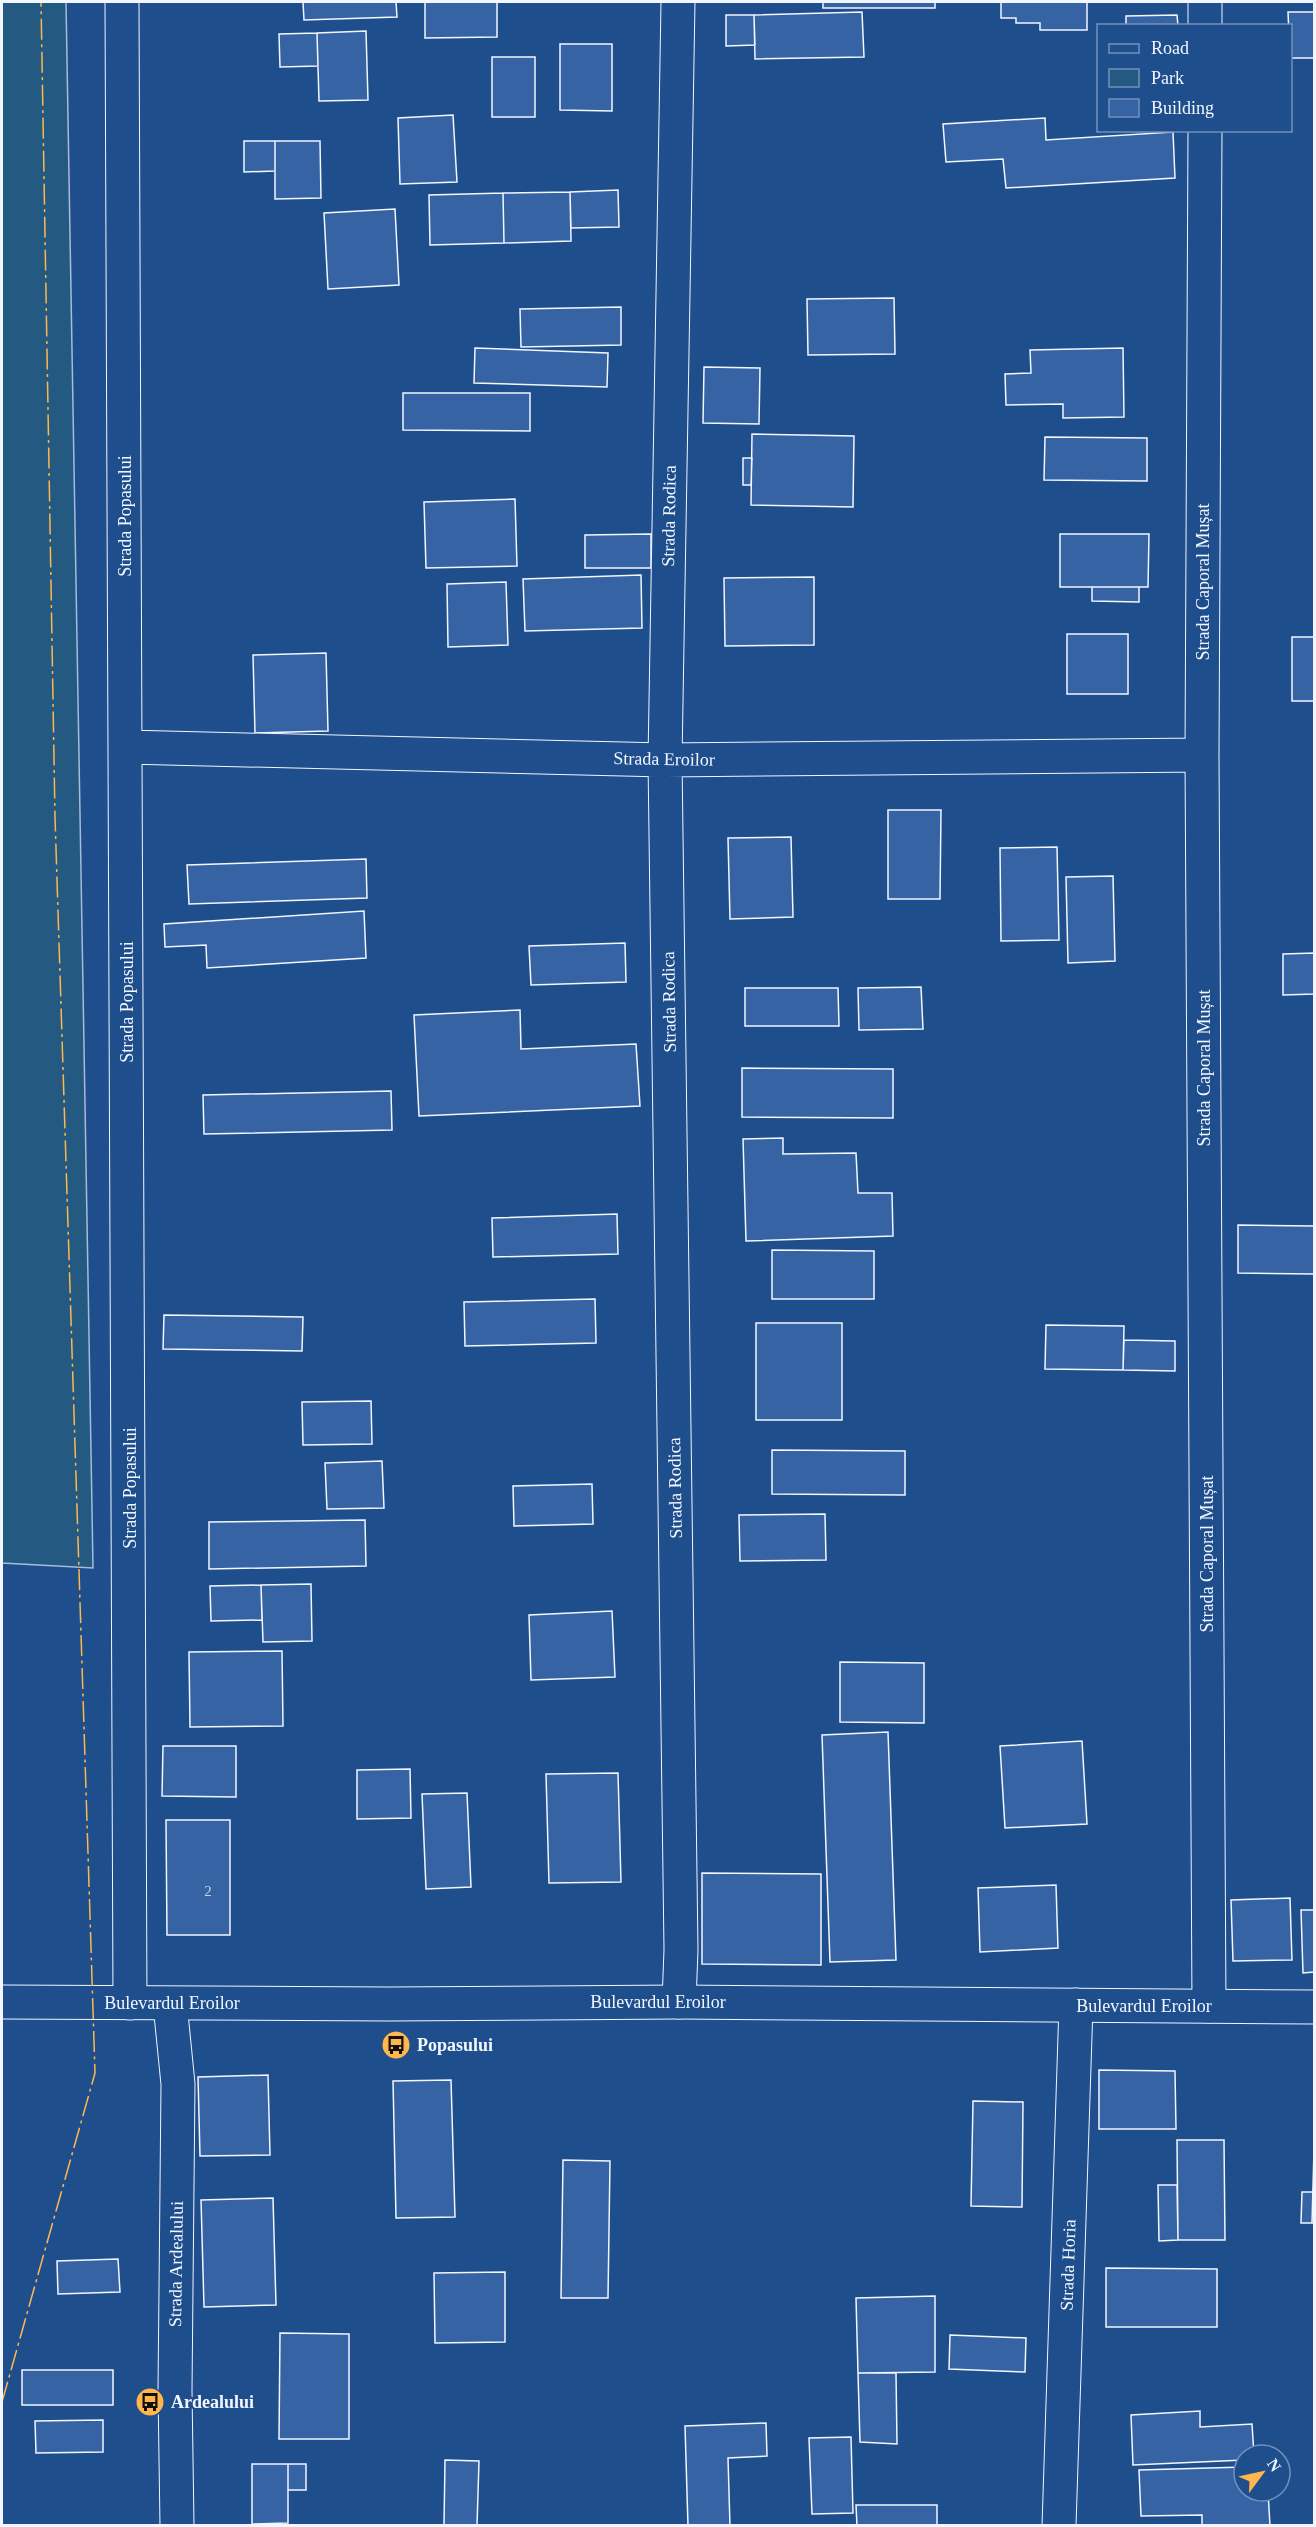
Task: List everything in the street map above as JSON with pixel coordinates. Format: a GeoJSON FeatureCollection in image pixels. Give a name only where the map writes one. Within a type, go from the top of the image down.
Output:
{"type":"FeatureCollection","features":[{"type":"Feature","properties":{"kind":"street","name":"Strada Popasului"},"geometry":{"type":"LineString","coordinates":[[122,2],[130,2003]]}},
{"type":"Feature","properties":{"kind":"street","name":"Strada Rodica"},"geometry":{"type":"LineString","coordinates":[[678,2],[665,760],[681,1950],[679,2002]]}},
{"type":"Feature","properties":{"kind":"street"},"geometry":{"type":"LineString","coordinates":[[1205,2],[1205,24]]}},
{"type":"Feature","properties":{"kind":"street","name":"Strada Caporal Mușat"},"geometry":{"type":"LineString","coordinates":[[1204,132],[1202,756],[1209,2006]]}},
{"type":"Feature","properties":{"kind":"street","name":"Strada Eroilor"},"geometry":{"type":"LineString","coordinates":[[126,747],[665,760],[1202,756]]}},
{"type":"Feature","properties":{"kind":"street","name":"Bulevardul Eroilor"},"geometry":{"type":"LineString","coordinates":[[2,2002],[170,2004],[679,2002],[1314,2007]]}},
{"type":"Feature","properties":{"kind":"street","name":"Strada Ardealului"},"geometry":{"type":"LineString","coordinates":[[170,2004],[178,2084],[175,2391],[177,2526]]}},
{"type":"Feature","properties":{"kind":"street","name":"Strada Horia"},"geometry":{"type":"LineString","coordinates":[[1059,2526],[1076,2005]]}},
{"type":"Feature","properties":{"kind":"green space"},"geometry":{"type":"Polygon","coordinates":[[[2,2],[66,2],[93,1568],[2,1563],[2,2]]]}},
{"type":"Feature","properties":{"kind":"building"},"geometry":{"type":"Polygon","coordinates":[[[303,2],[396,2],[397,17],[304,20],[303,2]]]}},
{"type":"Feature","properties":{"kind":"building"},"geometry":{"type":"Polygon","coordinates":[[[425,2],[497,2],[497,37],[425,38],[425,2]]]}},
{"type":"Feature","properties":{"kind":"building"},"geometry":{"type":"Polygon","coordinates":[[[823,2],[935,2],[935,8],[823,8],[823,2]]]}},
{"type":"Feature","properties":{"kind":"building"},"geometry":{"type":"Polygon","coordinates":[[[1001,2],[1087,2],[1087,30],[1040,30],[1040,23],[1016,23],[1016,18],[1001,18],[1001,2]]]}},
{"type":"Feature","properties":{"kind":"building"},"geometry":{"type":"Polygon","coordinates":[[[862,12],[864,57],[755,59],[754,15],[862,12]]]}},
{"type":"Feature","properties":{"kind":"building"},"geometry":{"type":"Polygon","coordinates":[[[1288,12],[1314,12],[1314,58],[1292,58],[1292,24],[1289,24],[1288,12]]]}},
{"type":"Feature","properties":{"kind":"building"},"geometry":{"type":"Polygon","coordinates":[[[726,15],[754,15],[755,45],[726,46],[726,15]]]}},
{"type":"Feature","properties":{"kind":"building"},"geometry":{"type":"Polygon","coordinates":[[[1177,15],[1178,24],[1126,24],[1126,16],[1177,15]]]}},
{"type":"Feature","properties":{"kind":"building"},"geometry":{"type":"Polygon","coordinates":[[[366,31],[368,100],[319,101],[317,33],[366,31]]]}},
{"type":"Feature","properties":{"kind":"building"},"geometry":{"type":"Polygon","coordinates":[[[317,33],[318,66],[280,67],[279,34],[317,33]]]}},
{"type":"Feature","properties":{"kind":"building"},"geometry":{"type":"Polygon","coordinates":[[[560,44],[612,44],[612,111],[560,110],[560,44]]]}},
{"type":"Feature","properties":{"kind":"building"},"geometry":{"type":"Polygon","coordinates":[[[492,57],[535,57],[535,117],[492,117],[492,57]]]}},
{"type":"Feature","properties":{"kind":"building"},"geometry":{"type":"Polygon","coordinates":[[[453,115],[457,182],[400,184],[398,118],[453,115]]]}},
{"type":"Feature","properties":{"kind":"building"},"geometry":{"type":"Polygon","coordinates":[[[1045,118],[1046,140],[1173,132],[1175,178],[1006,188],[1003,159],[946,162],[943,124],[1045,118]]]}},
{"type":"Feature","properties":{"kind":"building"},"geometry":{"type":"Polygon","coordinates":[[[244,141],[275,141],[275,171],[244,172],[244,141]]]}},
{"type":"Feature","properties":{"kind":"building"},"geometry":{"type":"Polygon","coordinates":[[[275,141],[320,141],[321,198],[275,199],[275,141]]]}},
{"type":"Feature","properties":{"kind":"building"},"geometry":{"type":"Polygon","coordinates":[[[618,190],[619,227],[571,228],[570,192],[618,190]]]}},
{"type":"Feature","properties":{"kind":"building"},"geometry":{"type":"Polygon","coordinates":[[[570,192],[571,241],[504,243],[503,193],[570,192]]]}},
{"type":"Feature","properties":{"kind":"building"},"geometry":{"type":"Polygon","coordinates":[[[503,193],[504,243],[430,245],[429,195],[503,193]]]}},
{"type":"Feature","properties":{"kind":"building"},"geometry":{"type":"Polygon","coordinates":[[[395,209],[399,285],[328,289],[324,213],[395,209]]]}},
{"type":"Feature","properties":{"kind":"building"},"geometry":{"type":"Polygon","coordinates":[[[894,298],[895,354],[808,355],[807,299],[894,298]]]}},
{"type":"Feature","properties":{"kind":"building"},"geometry":{"type":"Polygon","coordinates":[[[621,307],[621,345],[521,347],[520,309],[621,307]]]}},
{"type":"Feature","properties":{"kind":"building"},"geometry":{"type":"Polygon","coordinates":[[[475,348],[608,353],[607,387],[474,383],[475,348]]]}},
{"type":"Feature","properties":{"kind":"building"},"geometry":{"type":"Polygon","coordinates":[[[1123,348],[1124,417],[1063,418],[1063,404],[1006,405],[1005,374],[1031,373],[1030,350],[1123,348]]]}},
{"type":"Feature","properties":{"kind":"building"},"geometry":{"type":"Polygon","coordinates":[[[704,367],[760,368],[759,424],[703,423],[704,367]]]}},
{"type":"Feature","properties":{"kind":"building"},"geometry":{"type":"Polygon","coordinates":[[[403,393],[530,393],[530,431],[403,430],[403,393]]]}},
{"type":"Feature","properties":{"kind":"building"},"geometry":{"type":"Polygon","coordinates":[[[752,434],[854,436],[853,507],[751,505],[752,434]]]}},
{"type":"Feature","properties":{"kind":"building"},"geometry":{"type":"Polygon","coordinates":[[[1045,437],[1147,438],[1147,481],[1044,480],[1045,437]]]}},
{"type":"Feature","properties":{"kind":"building"},"geometry":{"type":"Polygon","coordinates":[[[743,458],[752,458],[751,485],[743,485],[743,458]]]}},
{"type":"Feature","properties":{"kind":"building"},"geometry":{"type":"Polygon","coordinates":[[[515,499],[517,566],[426,568],[424,502],[515,499]]]}},
{"type":"Feature","properties":{"kind":"building"},"geometry":{"type":"Polygon","coordinates":[[[651,534],[651,568],[585,568],[585,535],[651,534]]]}},
{"type":"Feature","properties":{"kind":"building"},"geometry":{"type":"Polygon","coordinates":[[[1060,534],[1149,534],[1148,587],[1060,587],[1060,534]]]}},
{"type":"Feature","properties":{"kind":"building"},"geometry":{"type":"Polygon","coordinates":[[[641,575],[642,628],[525,631],[523,579],[641,575]]]}},
{"type":"Feature","properties":{"kind":"building"},"geometry":{"type":"Polygon","coordinates":[[[814,577],[814,645],[725,646],[724,578],[814,577]]]}},
{"type":"Feature","properties":{"kind":"building"},"geometry":{"type":"Polygon","coordinates":[[[506,582],[508,645],[448,647],[447,584],[506,582]]]}},
{"type":"Feature","properties":{"kind":"building"},"geometry":{"type":"Polygon","coordinates":[[[1092,587],[1139,587],[1139,602],[1092,601],[1092,587]]]}},
{"type":"Feature","properties":{"kind":"building"},"geometry":{"type":"Polygon","coordinates":[[[1067,634],[1128,634],[1128,694],[1067,694],[1067,634]]]}},
{"type":"Feature","properties":{"kind":"building"},"geometry":{"type":"Polygon","coordinates":[[[1292,637],[1314,637],[1314,701],[1292,701],[1292,637]]]}},
{"type":"Feature","properties":{"kind":"building"},"geometry":{"type":"Polygon","coordinates":[[[326,653],[328,731],[255,733],[253,655],[326,653]]]}},
{"type":"Feature","properties":{"kind":"building"},"geometry":{"type":"Polygon","coordinates":[[[888,810],[941,810],[940,899],[888,899],[888,810]]]}},
{"type":"Feature","properties":{"kind":"building"},"geometry":{"type":"Polygon","coordinates":[[[791,837],[793,917],[730,919],[728,838],[791,837]]]}},
{"type":"Feature","properties":{"kind":"building"},"geometry":{"type":"Polygon","coordinates":[[[1057,847],[1059,940],[1001,941],[1000,848],[1057,847]]]}},
{"type":"Feature","properties":{"kind":"building"},"geometry":{"type":"Polygon","coordinates":[[[366,859],[367,898],[189,904],[187,865],[366,859]]]}},
{"type":"Feature","properties":{"kind":"building"},"geometry":{"type":"Polygon","coordinates":[[[1113,876],[1115,961],[1068,963],[1066,877],[1113,876]]]}},
{"type":"Feature","properties":{"kind":"building"},"geometry":{"type":"Polygon","coordinates":[[[364,911],[366,958],[207,968],[206,945],[165,947],[164,924],[364,911]]]}},
{"type":"Feature","properties":{"kind":"building"},"geometry":{"type":"Polygon","coordinates":[[[625,943],[626,982],[531,985],[529,946],[625,943]]]}},
{"type":"Feature","properties":{"kind":"building"},"geometry":{"type":"Polygon","coordinates":[[[1314,953],[1314,994],[1283,995],[1283,954],[1314,953]]]}},
{"type":"Feature","properties":{"kind":"building"},"geometry":{"type":"Polygon","coordinates":[[[921,987],[923,1029],[859,1030],[858,988],[921,987]]]}},
{"type":"Feature","properties":{"kind":"building"},"geometry":{"type":"Polygon","coordinates":[[[745,988],[838,988],[839,1026],[745,1026],[745,988]]]}},
{"type":"Feature","properties":{"kind":"building"},"geometry":{"type":"Polygon","coordinates":[[[520,1010],[521,1049],[636,1044],[640,1106],[419,1116],[414,1015],[520,1010]]]}},
{"type":"Feature","properties":{"kind":"building"},"geometry":{"type":"Polygon","coordinates":[[[742,1068],[893,1069],[893,1118],[742,1117],[742,1068]]]}},
{"type":"Feature","properties":{"kind":"building"},"geometry":{"type":"Polygon","coordinates":[[[391,1091],[392,1130],[204,1134],[203,1095],[391,1091]]]}},
{"type":"Feature","properties":{"kind":"building"},"geometry":{"type":"Polygon","coordinates":[[[783,1138],[783,1154],[856,1153],[858,1193],[892,1193],[893,1236],[746,1241],[743,1139],[783,1138]]]}},
{"type":"Feature","properties":{"kind":"building"},"geometry":{"type":"Polygon","coordinates":[[[617,1214],[618,1254],[493,1257],[492,1218],[617,1214]]]}},
{"type":"Feature","properties":{"kind":"building"},"geometry":{"type":"Polygon","coordinates":[[[1238,1225],[1314,1226],[1314,1274],[1238,1273],[1238,1225]]]}},
{"type":"Feature","properties":{"kind":"building"},"geometry":{"type":"Polygon","coordinates":[[[772,1250],[874,1251],[874,1299],[772,1299],[772,1250]]]}},
{"type":"Feature","properties":{"kind":"building"},"geometry":{"type":"Polygon","coordinates":[[[595,1299],[596,1343],[465,1346],[464,1302],[595,1299]]]}},
{"type":"Feature","properties":{"kind":"building"},"geometry":{"type":"Polygon","coordinates":[[[164,1315],[303,1317],[302,1351],[163,1349],[164,1315]]]}},
{"type":"Feature","properties":{"kind":"building"},"geometry":{"type":"Polygon","coordinates":[[[756,1323],[842,1323],[842,1420],[756,1420],[756,1323]]]}},
{"type":"Feature","properties":{"kind":"building"},"geometry":{"type":"Polygon","coordinates":[[[1046,1325],[1124,1326],[1123,1370],[1045,1369],[1046,1325]]]}},
{"type":"Feature","properties":{"kind":"building"},"geometry":{"type":"Polygon","coordinates":[[[1124,1340],[1175,1341],[1175,1371],[1123,1370],[1124,1340]]]}},
{"type":"Feature","properties":{"kind":"building"},"geometry":{"type":"Polygon","coordinates":[[[371,1401],[372,1444],[303,1445],[302,1402],[371,1401]]]}},
{"type":"Feature","properties":{"kind":"building"},"geometry":{"type":"Polygon","coordinates":[[[772,1450],[905,1451],[905,1495],[772,1494],[772,1450]]]}},
{"type":"Feature","properties":{"kind":"building"},"geometry":{"type":"Polygon","coordinates":[[[382,1461],[384,1508],[327,1509],[325,1463],[382,1461]]]}},
{"type":"Feature","properties":{"kind":"building"},"geometry":{"type":"Polygon","coordinates":[[[592,1484],[593,1524],[514,1526],[513,1486],[592,1484]]]}},
{"type":"Feature","properties":{"kind":"building"},"geometry":{"type":"Polygon","coordinates":[[[825,1514],[826,1560],[740,1561],[739,1515],[825,1514]]]}},
{"type":"Feature","properties":{"kind":"building"},"geometry":{"type":"Polygon","coordinates":[[[365,1520],[366,1566],[209,1569],[209,1522],[365,1520]]]}},
{"type":"Feature","properties":{"kind":"building"},"geometry":{"type":"Polygon","coordinates":[[[311,1584],[312,1641],[263,1642],[261,1585],[311,1584]]]}},
{"type":"Feature","properties":{"kind":"building"},"geometry":{"type":"Polygon","coordinates":[[[261,1585],[262,1620],[211,1621],[210,1586],[261,1585]]]}},
{"type":"Feature","properties":{"kind":"building"},"geometry":{"type":"Polygon","coordinates":[[[612,1611],[615,1677],[531,1680],[529,1615],[612,1611]]]}},
{"type":"Feature","properties":{"kind":"building"},"geometry":{"type":"Polygon","coordinates":[[[282,1651],[283,1726],[190,1727],[189,1652],[282,1651]]]}},
{"type":"Feature","properties":{"kind":"building"},"geometry":{"type":"Polygon","coordinates":[[[840,1662],[924,1663],[924,1723],[840,1722],[840,1662]]]}},
{"type":"Feature","properties":{"kind":"building"},"geometry":{"type":"Polygon","coordinates":[[[888,1732],[896,1960],[830,1962],[822,1735],[888,1732]]]}},
{"type":"Feature","properties":{"kind":"building"},"geometry":{"type":"Polygon","coordinates":[[[1082,1741],[1087,1824],[1005,1828],[1000,1746],[1082,1741]]]}},
{"type":"Feature","properties":{"kind":"building"},"geometry":{"type":"Polygon","coordinates":[[[163,1746],[236,1746],[236,1797],[162,1796],[163,1746]]]}},
{"type":"Feature","properties":{"kind":"building"},"geometry":{"type":"Polygon","coordinates":[[[410,1769],[411,1818],[357,1819],[357,1770],[410,1769]]]}},
{"type":"Feature","properties":{"kind":"building"},"geometry":{"type":"Polygon","coordinates":[[[618,1773],[621,1882],[549,1883],[546,1774],[618,1773]]]}},
{"type":"Feature","properties":{"kind":"building"},"geometry":{"type":"Polygon","coordinates":[[[467,1793],[471,1887],[426,1889],[422,1794],[467,1793]]]}},
{"type":"Feature","properties":{"kind":"building"},"geometry":{"type":"Polygon","coordinates":[[[166,1820],[230,1820],[230,1935],[167,1935],[166,1820]]]}},
{"type":"Feature","properties":{"kind":"building"},"geometry":{"type":"Polygon","coordinates":[[[702,1873],[821,1874],[821,1965],[702,1964],[702,1873]]]}},
{"type":"Feature","properties":{"kind":"building"},"geometry":{"type":"Polygon","coordinates":[[[1056,1885],[1058,1948],[980,1952],[978,1888],[1056,1885]]]}},
{"type":"Feature","properties":{"kind":"building"},"geometry":{"type":"Polygon","coordinates":[[[1290,1898],[1292,1960],[1233,1961],[1231,1900],[1290,1898]]]}},
{"type":"Feature","properties":{"kind":"building"},"geometry":{"type":"Polygon","coordinates":[[[1301,1910],[1314,1910],[1314,1972],[1303,1973],[1301,1910]]]}},
{"type":"Feature","properties":{"kind":"building"},"geometry":{"type":"Polygon","coordinates":[[[1099,2070],[1175,2071],[1176,2129],[1099,2129],[1099,2070]]]}},
{"type":"Feature","properties":{"kind":"building"},"geometry":{"type":"Polygon","coordinates":[[[268,2075],[270,2155],[200,2156],[198,2077],[268,2075]]]}},
{"type":"Feature","properties":{"kind":"building"},"geometry":{"type":"Polygon","coordinates":[[[451,2080],[455,2217],[396,2218],[393,2081],[451,2080]]]}},
{"type":"Feature","properties":{"kind":"building"},"geometry":{"type":"Polygon","coordinates":[[[973,2101],[1023,2102],[1022,2207],[971,2206],[973,2101]]]}},
{"type":"Feature","properties":{"kind":"building"},"geometry":{"type":"Polygon","coordinates":[[[1177,2140],[1224,2140],[1225,2240],[1178,2240],[1177,2140]]]}},
{"type":"Feature","properties":{"kind":"building"},"geometry":{"type":"Polygon","coordinates":[[[1314,2150],[1314,2223],[1312,2223],[1314,2150]]]}},
{"type":"Feature","properties":{"kind":"building"},"geometry":{"type":"Polygon","coordinates":[[[563,2160],[610,2161],[608,2298],[561,2298],[563,2160]]]}},
{"type":"Feature","properties":{"kind":"building"},"geometry":{"type":"Polygon","coordinates":[[[1158,2185],[1177,2185],[1178,2240],[1159,2241],[1158,2185]]]}},
{"type":"Feature","properties":{"kind":"building"},"geometry":{"type":"Polygon","coordinates":[[[1302,2192],[1313,2192],[1312,2223],[1301,2223],[1302,2192]]]}},
{"type":"Feature","properties":{"kind":"building"},"geometry":{"type":"Polygon","coordinates":[[[273,2198],[276,2305],[204,2307],[201,2200],[273,2198]]]}},
{"type":"Feature","properties":{"kind":"building"},"geometry":{"type":"Polygon","coordinates":[[[118,2259],[120,2292],[58,2294],[57,2261],[118,2259]]]}},
{"type":"Feature","properties":{"kind":"building"},"geometry":{"type":"Polygon","coordinates":[[[1106,2268],[1217,2269],[1217,2327],[1106,2327],[1106,2268]]]}},
{"type":"Feature","properties":{"kind":"building"},"geometry":{"type":"Polygon","coordinates":[[[505,2272],[505,2342],[435,2343],[434,2273],[505,2272]]]}},
{"type":"Feature","properties":{"kind":"building"},"geometry":{"type":"Polygon","coordinates":[[[935,2296],[935,2372],[858,2373],[856,2298],[935,2296]]]}},
{"type":"Feature","properties":{"kind":"building"},"geometry":{"type":"Polygon","coordinates":[[[280,2333],[349,2334],[349,2439],[279,2439],[280,2333]]]}},
{"type":"Feature","properties":{"kind":"building"},"geometry":{"type":"Polygon","coordinates":[[[950,2335],[1026,2338],[1025,2372],[949,2369],[950,2335]]]}},
{"type":"Feature","properties":{"kind":"building"},"geometry":{"type":"Polygon","coordinates":[[[22,2370],[113,2370],[113,2405],[22,2405],[22,2370]]]}},
{"type":"Feature","properties":{"kind":"building"},"geometry":{"type":"Polygon","coordinates":[[[858,2373],[896,2373],[897,2444],[860,2442],[858,2373]]]}},
{"type":"Feature","properties":{"kind":"building"},"geometry":{"type":"Polygon","coordinates":[[[1200,2411],[1200,2427],[1252,2424],[1253,2443],[1232,2443],[1232,2461],[1133,2465],[1131,2415],[1200,2411]]]}},
{"type":"Feature","properties":{"kind":"building"},"geometry":{"type":"Polygon","coordinates":[[[103,2420],[103,2452],[36,2453],[35,2421],[103,2420]]]}},
{"type":"Feature","properties":{"kind":"building"},"geometry":{"type":"Polygon","coordinates":[[[766,2423],[767,2456],[728,2458],[730,2526],[688,2526],[685,2426],[766,2423]]]}},
{"type":"Feature","properties":{"kind":"building"},"geometry":{"type":"Polygon","coordinates":[[[851,2437],[853,2513],[812,2514],[809,2438],[851,2437]]]}},
{"type":"Feature","properties":{"kind":"building"},"geometry":{"type":"Polygon","coordinates":[[[445,2460],[479,2461],[477,2526],[444,2526],[445,2460]]]}},
{"type":"Feature","properties":{"kind":"building"},"geometry":{"type":"Polygon","coordinates":[[[252,2464],[288,2464],[288,2523],[252,2524],[252,2464]]]}},
{"type":"Feature","properties":{"kind":"building"},"geometry":{"type":"Polygon","coordinates":[[[288,2464],[306,2464],[306,2490],[288,2490],[288,2464]]]}},
{"type":"Feature","properties":{"kind":"building"},"geometry":{"type":"Polygon","coordinates":[[[1232,2467],[1232,2503],[1269,2503],[1270,2526],[1202,2526],[1202,2515],[1141,2516],[1139,2470],[1232,2467]]]}},
{"type":"Feature","properties":{"kind":"building"},"geometry":{"type":"Polygon","coordinates":[[[856,2505],[937,2505],[937,2526],[857,2526],[856,2505]]]}},
{"type":"Feature","properties":{"kind":"power"},"geometry":{"type":"LineString","coordinates":[[2,2402],[95,2073],[55,817],[41,2]]}},
{"type":"Feature","properties":{"kind":"place","name":"Popasului"},"geometry":{"type":"Point","coordinates":[396,2045]}},
{"type":"Feature","properties":{"kind":"place","name":"Ardealului"},"geometry":{"type":"Point","coordinates":[150,2402]}}]}
